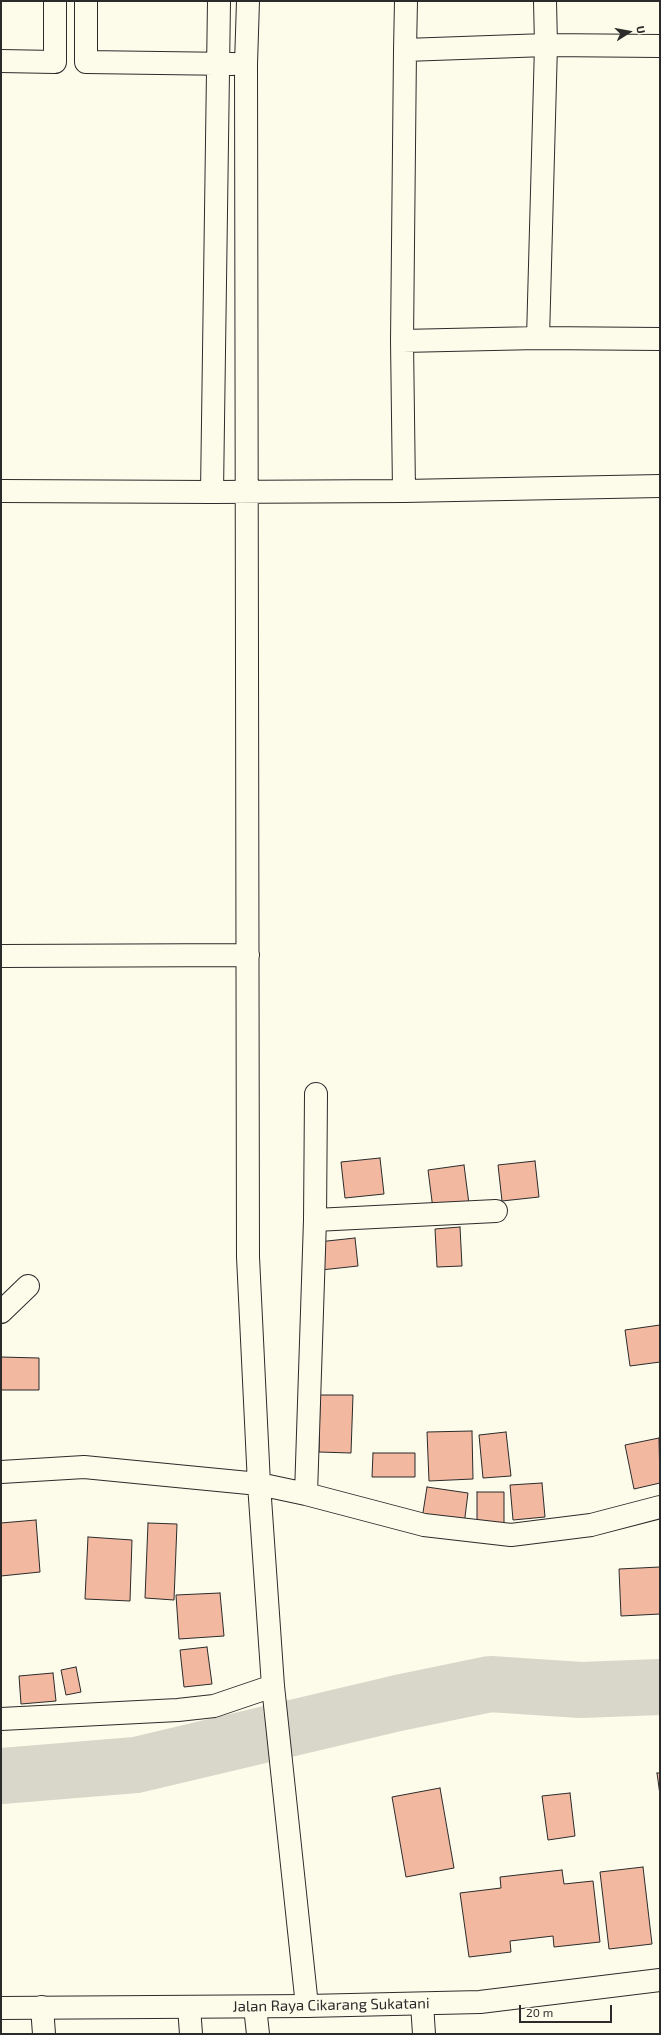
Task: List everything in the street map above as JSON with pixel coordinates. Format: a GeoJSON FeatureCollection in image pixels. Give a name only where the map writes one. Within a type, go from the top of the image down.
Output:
{"type":"FeatureCollection","features":[{"type":"Feature","properties":{"kind":"street"},"geometry":{"type":"LineString","coordinates":[[1,61],[55,62],[55,1]]}},
{"type":"Feature","properties":{"kind":"street"},"geometry":{"type":"LineString","coordinates":[[86,1],[86,62],[246,64]]}},
{"type":"Feature","properties":{"kind":"street"},"geometry":{"type":"LineString","coordinates":[[212,492],[219,1]]}},
{"type":"Feature","properties":{"kind":"street"},"geometry":{"type":"LineString","coordinates":[[248,1],[246,64],[248,1257],[259,1484],[273,1692],[307,2006]]}},
{"type":"Feature","properties":{"kind":"street"},"geometry":{"type":"LineString","coordinates":[[404,491],[402,341],[406,1]]}},
{"type":"Feature","properties":{"kind":"street"},"geometry":{"type":"LineString","coordinates":[[538,338],[546,1]]}},
{"type":"Feature","properties":{"kind":"street"},"geometry":{"type":"LineString","coordinates":[[405,50],[546,45],[660,46]]}},
{"type":"Feature","properties":{"kind":"street"},"geometry":{"type":"LineString","coordinates":[[402,341],[538,338],[660,339]]}},
{"type":"Feature","properties":{"kind":"street"},"geometry":{"type":"LineString","coordinates":[[1,491],[404,491],[660,486]]}},
{"type":"Feature","properties":{"kind":"street"},"geometry":{"type":"LineString","coordinates":[[1,956],[248,955]]}},
{"type":"Feature","properties":{"kind":"street"},"geometry":{"type":"LineString","coordinates":[[306,1494],[315,1220],[316,1094]]}},
{"type":"Feature","properties":{"kind":"street"},"geometry":{"type":"LineString","coordinates":[[315,1220],[496,1211]]}},
{"type":"Feature","properties":{"kind":"street"},"geometry":{"type":"LineString","coordinates":[[1,1312],[28,1286]]}},
{"type":"Feature","properties":{"kind":"street"},"geometry":{"type":"LineString","coordinates":[[3,1469],[84,1467],[259,1484],[306,1494],[424,1524],[510,1535],[591,1525],[660,1507]]}},
{"type":"Feature","properties":{"kind":"street"},"geometry":{"type":"LineString","coordinates":[[1,1719],[178,1710],[214,1706],[273,1692]]}},
{"type":"Feature","properties":{"kind":"street","name":"Jalan Raya Cikarang Sukatani"},"geometry":{"type":"LineString","coordinates":[[1,2008],[255,2007],[480,2002],[660,1980]]}},
{"type":"Feature","properties":{"kind":"street"},"geometry":{"type":"LineString","coordinates":[[422,2004],[424,2034]]}},
{"type":"Feature","properties":{"kind":"street"},"geometry":{"type":"LineString","coordinates":[[189,2007],[191,2034]]}},
{"type":"Feature","properties":{"kind":"street"},"geometry":{"type":"LineString","coordinates":[[255,2007],[258,2034]]}},
{"type":"Feature","properties":{"kind":"street"},"geometry":{"type":"LineString","coordinates":[[42,2008],[44,2034]]}},
{"type":"Feature","properties":{"kind":"building"},"geometry":{"type":"Polygon","coordinates":[[[380,1158],[384,1194],[345,1198],[341,1162],[380,1158]]]}},
{"type":"Feature","properties":{"kind":"building"},"geometry":{"type":"Polygon","coordinates":[[[535,1161],[539,1197],[502,1201],[498,1165],[535,1161]]]}},
{"type":"Feature","properties":{"kind":"building"},"geometry":{"type":"Polygon","coordinates":[[[464,1165],[469,1204],[433,1209],[428,1170],[464,1165]]]}},
{"type":"Feature","properties":{"kind":"building"},"geometry":{"type":"Polygon","coordinates":[[[460,1227],[462,1266],[437,1267],[435,1229],[460,1227]]]}},
{"type":"Feature","properties":{"kind":"building"},"geometry":{"type":"Polygon","coordinates":[[[355,1238],[358,1266],[321,1270],[318,1242],[355,1238]]]}},
{"type":"Feature","properties":{"kind":"building"},"geometry":{"type":"Polygon","coordinates":[[[660,1325],[660,1362],[630,1366],[625,1330],[660,1325]]]}},
{"type":"Feature","properties":{"kind":"building"},"geometry":{"type":"Polygon","coordinates":[[[1,1357],[39,1358],[39,1390],[1,1390],[1,1357]]]}},
{"type":"Feature","properties":{"kind":"building"},"geometry":{"type":"Polygon","coordinates":[[[320,1395],[353,1395],[351,1453],[319,1452],[320,1395]]]}},
{"type":"Feature","properties":{"kind":"building"},"geometry":{"type":"Polygon","coordinates":[[[472,1431],[473,1479],[429,1481],[427,1432],[472,1431]]]}},
{"type":"Feature","properties":{"kind":"building"},"geometry":{"type":"Polygon","coordinates":[[[506,1432],[511,1476],[483,1478],[479,1435],[506,1432]]]}},
{"type":"Feature","properties":{"kind":"building"},"geometry":{"type":"Polygon","coordinates":[[[659,1438],[660,1483],[634,1489],[625,1445],[659,1438]]]}},
{"type":"Feature","properties":{"kind":"building"},"geometry":{"type":"Polygon","coordinates":[[[373,1453],[415,1453],[415,1477],[372,1477],[373,1453]]]}},
{"type":"Feature","properties":{"kind":"building"},"geometry":{"type":"Polygon","coordinates":[[[542,1483],[545,1517],[513,1520],[510,1485],[542,1483]]]}},
{"type":"Feature","properties":{"kind":"building"},"geometry":{"type":"Polygon","coordinates":[[[427,1487],[468,1493],[464,1525],[422,1519],[427,1487]]]}},
{"type":"Feature","properties":{"kind":"building"},"geometry":{"type":"Polygon","coordinates":[[[477,1492],[504,1492],[504,1523],[477,1523],[477,1492]]]}},
{"type":"Feature","properties":{"kind":"building"},"geometry":{"type":"Polygon","coordinates":[[[36,1520],[40,1572],[1,1576],[1,1523],[36,1520]]]}},
{"type":"Feature","properties":{"kind":"building"},"geometry":{"type":"Polygon","coordinates":[[[148,1523],[177,1524],[174,1600],[145,1598],[148,1523]]]}},
{"type":"Feature","properties":{"kind":"building"},"geometry":{"type":"Polygon","coordinates":[[[88,1537],[132,1540],[130,1601],[85,1599],[88,1537]]]}},
{"type":"Feature","properties":{"kind":"building"},"geometry":{"type":"Polygon","coordinates":[[[660,1567],[660,1614],[621,1616],[619,1569],[660,1567]]]}},
{"type":"Feature","properties":{"kind":"building"},"geometry":{"type":"Polygon","coordinates":[[[220,1593],[224,1636],[179,1639],[176,1595],[220,1593]]]}},
{"type":"Feature","properties":{"kind":"building"},"geometry":{"type":"Polygon","coordinates":[[[207,1647],[212,1684],[184,1687],[180,1650],[207,1647]]]}},
{"type":"Feature","properties":{"kind":"building"},"geometry":{"type":"Polygon","coordinates":[[[76,1667],[81,1692],[66,1695],[61,1670],[76,1667]]]}},
{"type":"Feature","properties":{"kind":"building"},"geometry":{"type":"Polygon","coordinates":[[[53,1673],[56,1701],[21,1704],[19,1676],[53,1673]]]}},
{"type":"Feature","properties":{"kind":"building"},"geometry":{"type":"Polygon","coordinates":[[[657,1773],[660,1773],[660,1795],[657,1773]]]}},
{"type":"Feature","properties":{"kind":"building"},"geometry":{"type":"Polygon","coordinates":[[[440,1788],[454,1868],[406,1877],[392,1797],[440,1788]]]}},
{"type":"Feature","properties":{"kind":"building"},"geometry":{"type":"Polygon","coordinates":[[[570,1793],[575,1836],[548,1840],[542,1796],[570,1793]]]}},
{"type":"Feature","properties":{"kind":"building"},"geometry":{"type":"Polygon","coordinates":[[[643,1867],[652,1944],[609,1949],[600,1872],[643,1867]]]}},
{"type":"Feature","properties":{"kind":"building"},"geometry":{"type":"Polygon","coordinates":[[[562,1870],[564,1884],[593,1881],[600,1942],[554,1947],[553,1936],[510,1941],[511,1952],[469,1957],[460,1893],[501,1888],[500,1877],[562,1870]]]}},
{"type":"Feature","properties":{"kind":"waterway"},"geometry":{"type":"LineString","coordinates":[[1,1776],[136,1765],[398,1703],[490,1684],[581,1690],[660,1687]]}}]}
